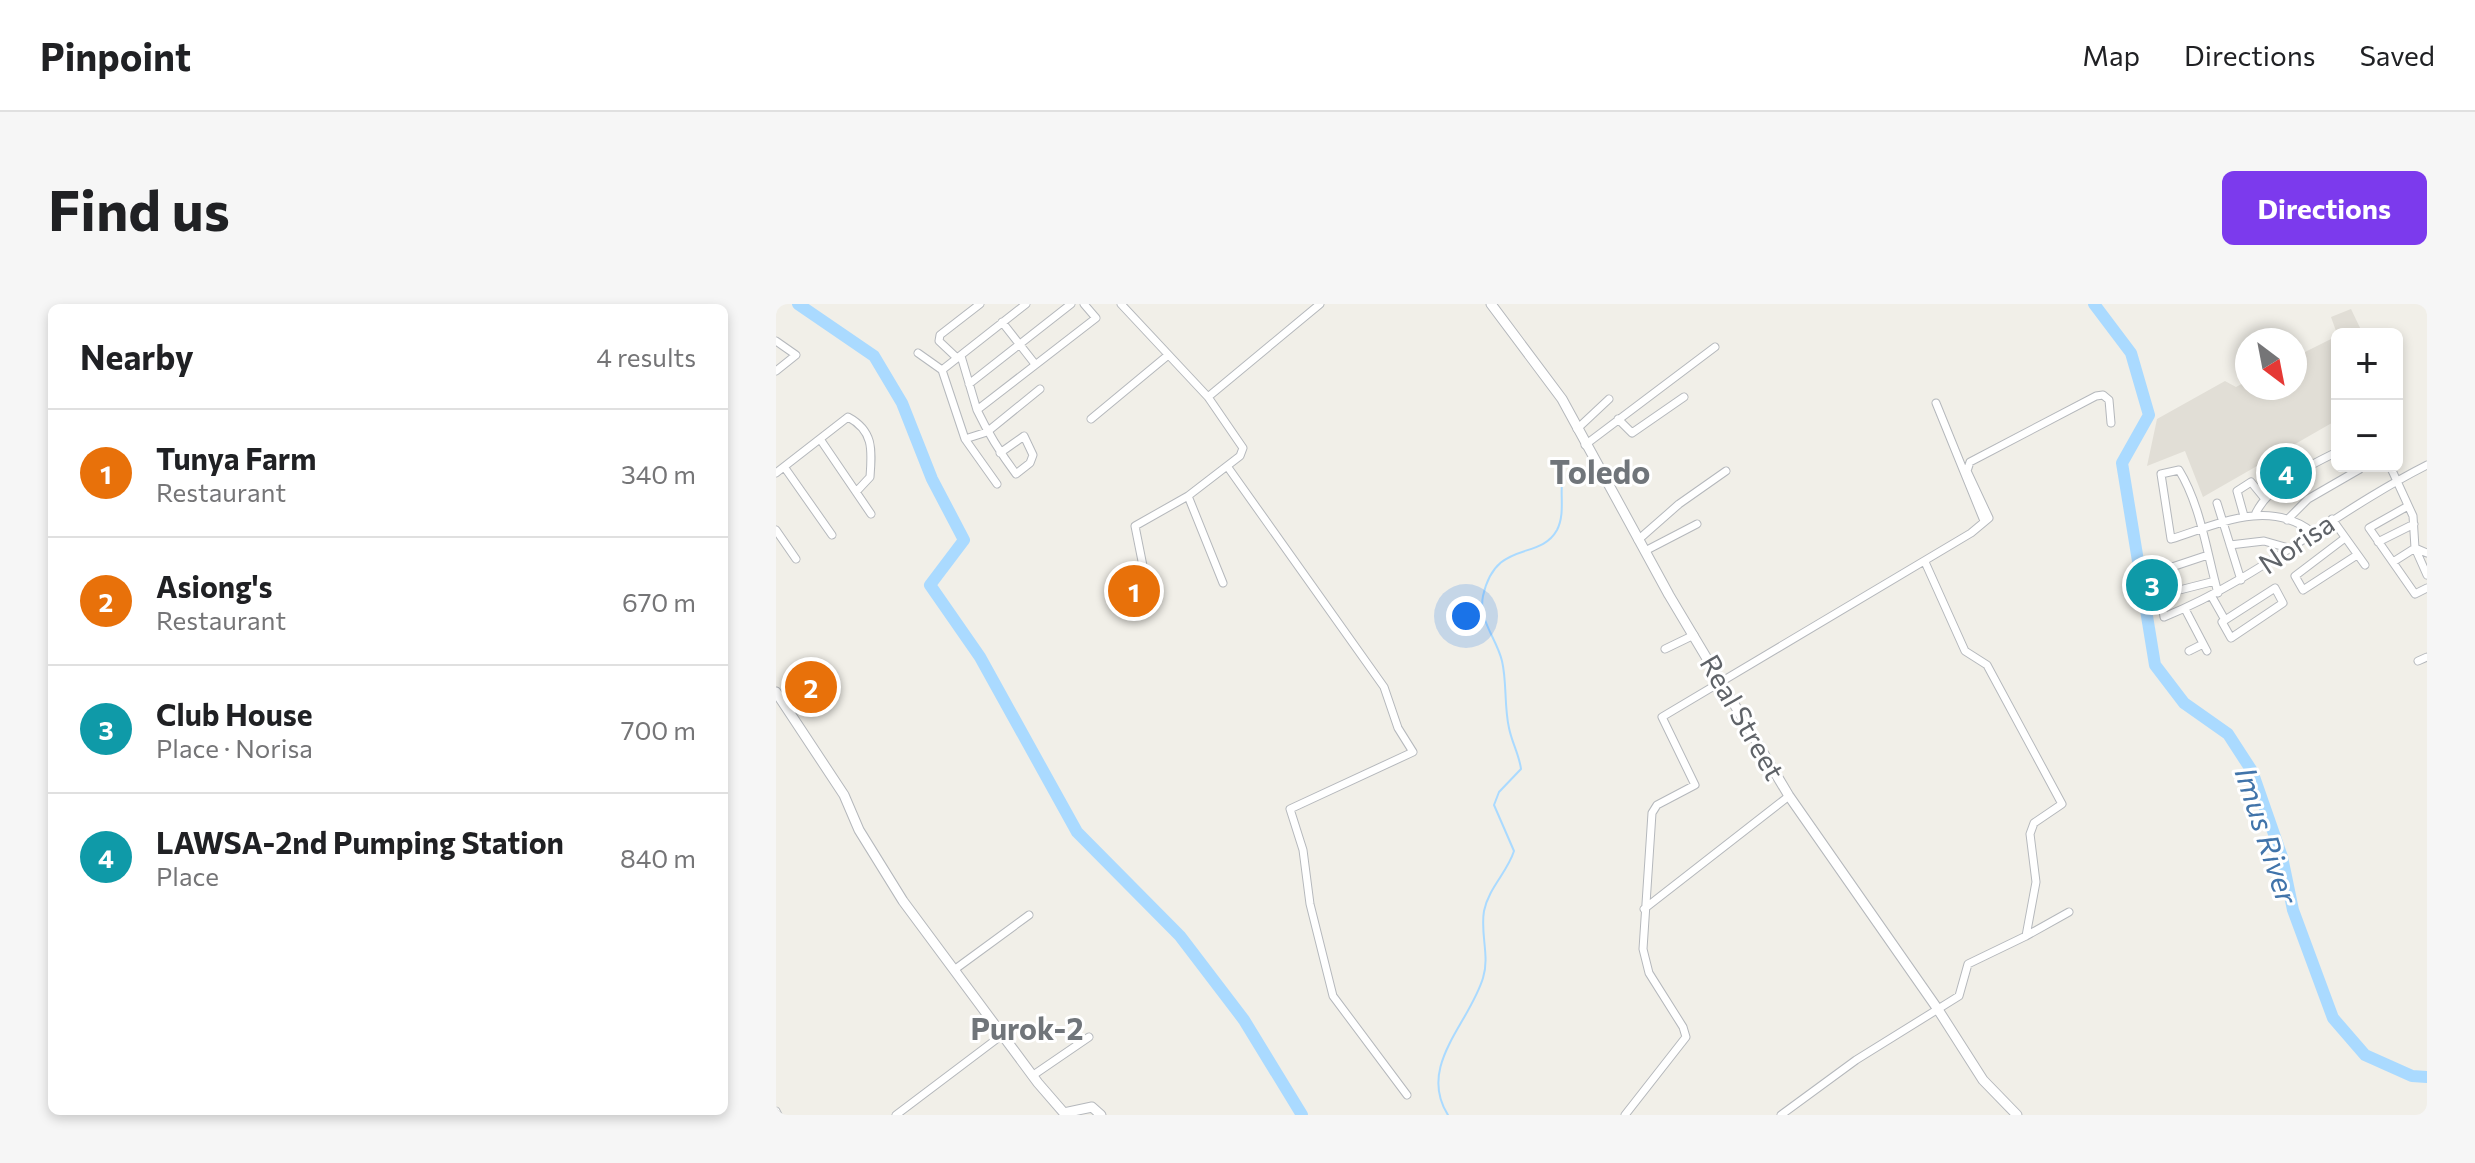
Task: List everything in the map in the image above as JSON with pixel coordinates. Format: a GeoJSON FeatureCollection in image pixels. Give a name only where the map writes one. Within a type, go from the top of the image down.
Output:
{"type":"FeatureCollection","features":[{"type":"Feature","properties":{"kind":"street"},"geometry":{"type":"LineString","coordinates":[[980,304],[940,335],[939,341],[959,357],[987,432],[1000,453],[1016,474],[1030,463],[1033,455],[1024,436],[1000,453]]}},
{"type":"Feature","properties":{"kind":"street"},"geometry":{"type":"LineString","coordinates":[[942,370],[1026,304]]}},
{"type":"Feature","properties":{"kind":"street"},"geometry":{"type":"LineString","coordinates":[[969,384],[1071,304]]}},
{"type":"Feature","properties":{"kind":"street"},"geometry":{"type":"LineString","coordinates":[[977,410],[1096,318],[1084,304]]}},
{"type":"Feature","properties":{"kind":"street"},"geometry":{"type":"LineString","coordinates":[[1121,304],[1208,397],[1243,448],[1240,456],[1188,496],[1135,526],[1145,576],[1134,591]]}},
{"type":"Feature","properties":{"kind":"street"},"geometry":{"type":"LineString","coordinates":[[1208,397],[1320,304]]}},
{"type":"Feature","properties":{"kind":"street","name":"Real Street"},"geometry":{"type":"LineString","coordinates":[[1491,304],[1546,377],[1789,796],[1937,1008],[1983,1080],[2017,1115]]}},
{"type":"Feature","properties":{"kind":"street"},"geometry":{"type":"LineString","coordinates":[[1002,322],[1035,364]]}},
{"type":"Feature","properties":{"kind":"street"},"geometry":{"type":"LineString","coordinates":[[776,341],[796,355],[776,371]]}},
{"type":"Feature","properties":{"kind":"street"},"geometry":{"type":"LineString","coordinates":[[1585,445],[1715,347]]}},
{"type":"Feature","properties":{"kind":"street"},"geometry":{"type":"LineString","coordinates":[[918,353],[942,370],[965,439],[997,484]]}},
{"type":"Feature","properties":{"kind":"street"},"geometry":{"type":"LineString","coordinates":[[1091,419],[1167,356]]}},
{"type":"Feature","properties":{"kind":"street"},"geometry":{"type":"LineString","coordinates":[[965,439],[987,432],[1040,389]]}},
{"type":"Feature","properties":{"kind":"street"},"geometry":{"type":"LineString","coordinates":[[1625,1115],[1686,1037],[1683,1027],[1649,973],[1643,949],[1654,807],[1695,785],[1661,719],[1925,562],[1989,518],[1967,471],[1970,462],[2096,396],[2103,395],[2109,400],[2111,423]]}},
{"type":"Feature","properties":{"kind":"street"},"geometry":{"type":"LineString","coordinates":[[1618,419],[1632,433],[1684,397]]}},
{"type":"Feature","properties":{"kind":"street"},"geometry":{"type":"LineString","coordinates":[[1577,429],[1609,399]]}},
{"type":"Feature","properties":{"kind":"street"},"geometry":{"type":"LineString","coordinates":[[1936,403],[1984,521]]}},
{"type":"Feature","properties":{"kind":"street"},"geometry":{"type":"LineString","coordinates":[[776,473],[848,417],[860,423],[872,442],[870,477],[856,492]]}},
{"type":"Feature","properties":{"kind":"street"},"geometry":{"type":"LineString","coordinates":[[820,439],[871,514]]}},
{"type":"Feature","properties":{"kind":"street"},"geometry":{"type":"LineString","coordinates":[[2255,515],[2265,499],[2303,470],[2331,455]]}},
{"type":"Feature","properties":{"kind":"street"},"geometry":{"type":"LineString","coordinates":[[2284,485],[2278,468],[2297,459],[2303,470]]}},
{"type":"Feature","properties":{"kind":"street","name":"Norisa"},"geometry":{"type":"LineString","coordinates":[[2160,595],[2164,617],[2215,595],[2332,519],[2427,465]]}},
{"type":"Feature","properties":{"kind":"street"},"geometry":{"type":"LineString","coordinates":[[1227,466],[1384,687],[1398,728],[1413,752],[1290,809],[1303,850],[1310,904],[1333,996],[1407,1095]]}},
{"type":"Feature","properties":{"kind":"street"},"geometry":{"type":"LineString","coordinates":[[785,468],[832,535]]}},
{"type":"Feature","properties":{"kind":"street"},"geometry":{"type":"LineString","coordinates":[[2225,620],[2275,588],[2283,603],[2231,638],[2222,622],[2225,620],[2215,595],[2215,581],[2201,530],[2186,482],[2179,470],[2161,474],[2171,539],[2201,530],[2223,521],[2255,515],[2287,520],[2312,532]]}},
{"type":"Feature","properties":{"kind":"street"},"geometry":{"type":"LineString","coordinates":[[1638,540],[1693,493],[1726,471]]}},
{"type":"Feature","properties":{"kind":"street"},"geometry":{"type":"LineString","coordinates":[[2287,520],[2308,499],[2355,472]]}},
{"type":"Feature","properties":{"kind":"street"},"geometry":{"type":"LineString","coordinates":[[2392,472],[2408,506],[2414,524],[2415,548],[2427,575]]}},
{"type":"Feature","properties":{"kind":"street"},"geometry":{"type":"LineString","coordinates":[[2244,516],[2237,491],[2244,485],[2251,482],[2265,499]]}},
{"type":"Feature","properties":{"kind":"street"},"geometry":{"type":"LineString","coordinates":[[1188,496],[1223,583]]}},
{"type":"Feature","properties":{"kind":"street"},"geometry":{"type":"LineString","coordinates":[[2217,503],[2241,580]]}},
{"type":"Feature","properties":{"kind":"street"},"geometry":{"type":"LineString","coordinates":[[2408,506],[2369,528],[2415,594],[2427,588]]}},
{"type":"Feature","properties":{"kind":"street"},"geometry":{"type":"LineString","coordinates":[[2332,519],[2365,565]]}},
{"type":"Feature","properties":{"kind":"street"},"geometry":{"type":"LineString","coordinates":[[1645,551],[1697,524]]}},
{"type":"Feature","properties":{"kind":"street"},"geometry":{"type":"LineString","coordinates":[[2378,542],[2414,524]]}},
{"type":"Feature","properties":{"kind":"street"},"geometry":{"type":"LineString","coordinates":[[776,530],[796,559]]}},
{"type":"Feature","properties":{"kind":"street"},"geometry":{"type":"LineString","coordinates":[[2345,538],[2295,576],[2303,590],[2357,555]]}},
{"type":"Feature","properties":{"kind":"street"},"geometry":{"type":"LineString","coordinates":[[2230,545],[2264,541],[2288,548]]}},
{"type":"Feature","properties":{"kind":"street"},"geometry":{"type":"LineString","coordinates":[[2415,548],[2427,553]]}},
{"type":"Feature","properties":{"kind":"street"},"geometry":{"type":"LineString","coordinates":[[2393,562],[2415,548]]}},
{"type":"Feature","properties":{"kind":"street"},"geometry":{"type":"LineString","coordinates":[[2208,555],[2160,569],[2157,572],[2160,595],[2215,581]]}},
{"type":"Feature","properties":{"kind":"street"},"geometry":{"type":"LineString","coordinates":[[1925,562],[1965,651],[1987,665],[2063,799],[2062,804],[2034,823],[2030,834],[2036,882],[2026,936]]}},
{"type":"Feature","properties":{"kind":"street"},"geometry":{"type":"LineString","coordinates":[[2185,609],[2205,647],[2189,651]]}},
{"type":"Feature","properties":{"kind":"street"},"geometry":{"type":"LineString","coordinates":[[1665,649],[1694,635]]}},
{"type":"Feature","properties":{"kind":"street"},"geometry":{"type":"LineString","coordinates":[[2418,661],[2427,657]]}},
{"type":"Feature","properties":{"kind":"street"},"geometry":{"type":"LineString","coordinates":[[776,692],[844,795],[859,830],[903,901],[1032,1076],[1064,1113],[1092,1107],[1101,1115]]}},
{"type":"Feature","properties":{"kind":"street"},"geometry":{"type":"LineString","coordinates":[[776,714],[786,706]]}},
{"type":"Feature","properties":{"kind":"street"},"geometry":{"type":"LineString","coordinates":[[1644,909],[1789,796]]}},
{"type":"Feature","properties":{"kind":"street"},"geometry":{"type":"LineString","coordinates":[[1781,1115],[1856,1060],[1959,996],[1968,964],[2069,912]]}},
{"type":"Feature","properties":{"kind":"street"},"geometry":{"type":"LineString","coordinates":[[954,970],[1029,915]]}},
{"type":"Feature","properties":{"kind":"street"},"geometry":{"type":"LineString","coordinates":[[896,1115],[1002,1035]]}},
{"type":"Feature","properties":{"kind":"street"},"geometry":{"type":"LineString","coordinates":[[1032,1076],[1089,1037]]}},
{"type":"Feature","properties":{"kind":"shaded area"},"geometry":{"type":"Polygon","coordinates":[[[2351,309],[2360,328],[2335,328],[2331,317],[2351,309]]]}},
{"type":"Feature","properties":{"kind":"shaded area"},"geometry":{"type":"Polygon","coordinates":[[[2331,339],[2331,423],[2203,497],[2185,451],[2147,466],[2157,419],[2225,381],[2235,386],[2235,400],[2307,400],[2307,351],[2331,339]]]}},
{"type":"Feature","properties":{"kind":"waterway"},"geometry":{"type":"LineString","coordinates":[[798,304],[874,356],[902,403],[932,479],[964,540],[930,585],[980,657],[1077,832],[1180,936],[1244,1020],[1302,1115]]}},
{"type":"Feature","properties":{"kind":"waterway","name":"Imus River"},"geometry":{"type":"LineString","coordinates":[[2094,304],[2131,353],[2149,415],[2122,463],[2155,665],[2184,703],[2228,734],[2252,771],[2282,857],[2293,910],[2333,1018],[2365,1055],[2412,1076],[2427,1077]]}},
{"type":"Feature","properties":{"kind":"waterway"},"geometry":{"type":"LineString","coordinates":[[1448,1115],[1440,1097],[1438,1079],[1442,1062],[1483,978],[1486,961],[1484,911],[1514,851],[1494,805],[1499,792],[1521,769],[1507,720],[1502,661],[1485,621],[1483,596],[1489,578],[1498,566],[1507,558],[1540,546],[1557,530],[1565,464]]}},
{"type":"Feature","properties":{"kind":"place","name":"LAWSA-2nd Pumping Station"},"geometry":{"type":"Point","coordinates":[2286,473]}},
{"type":"Feature","properties":{"kind":"place","name":"Club House"},"geometry":{"type":"Point","coordinates":[2152,585]}},
{"type":"Feature","properties":{"kind":"place","name":"Tunya Farm"},"geometry":{"type":"Point","coordinates":[1134,591]}},
{"type":"Feature","properties":{"kind":"place","name":"Asiong's"},"geometry":{"type":"Point","coordinates":[811,687]}},
{"type":"Feature","properties":{"kind":"district","name":"Toledo"},"geometry":{"type":"Point","coordinates":[1600,471]}},
{"type":"Feature","properties":{"kind":"district","name":"Purok-2"},"geometry":{"type":"Point","coordinates":[1027,1027]}}]}
